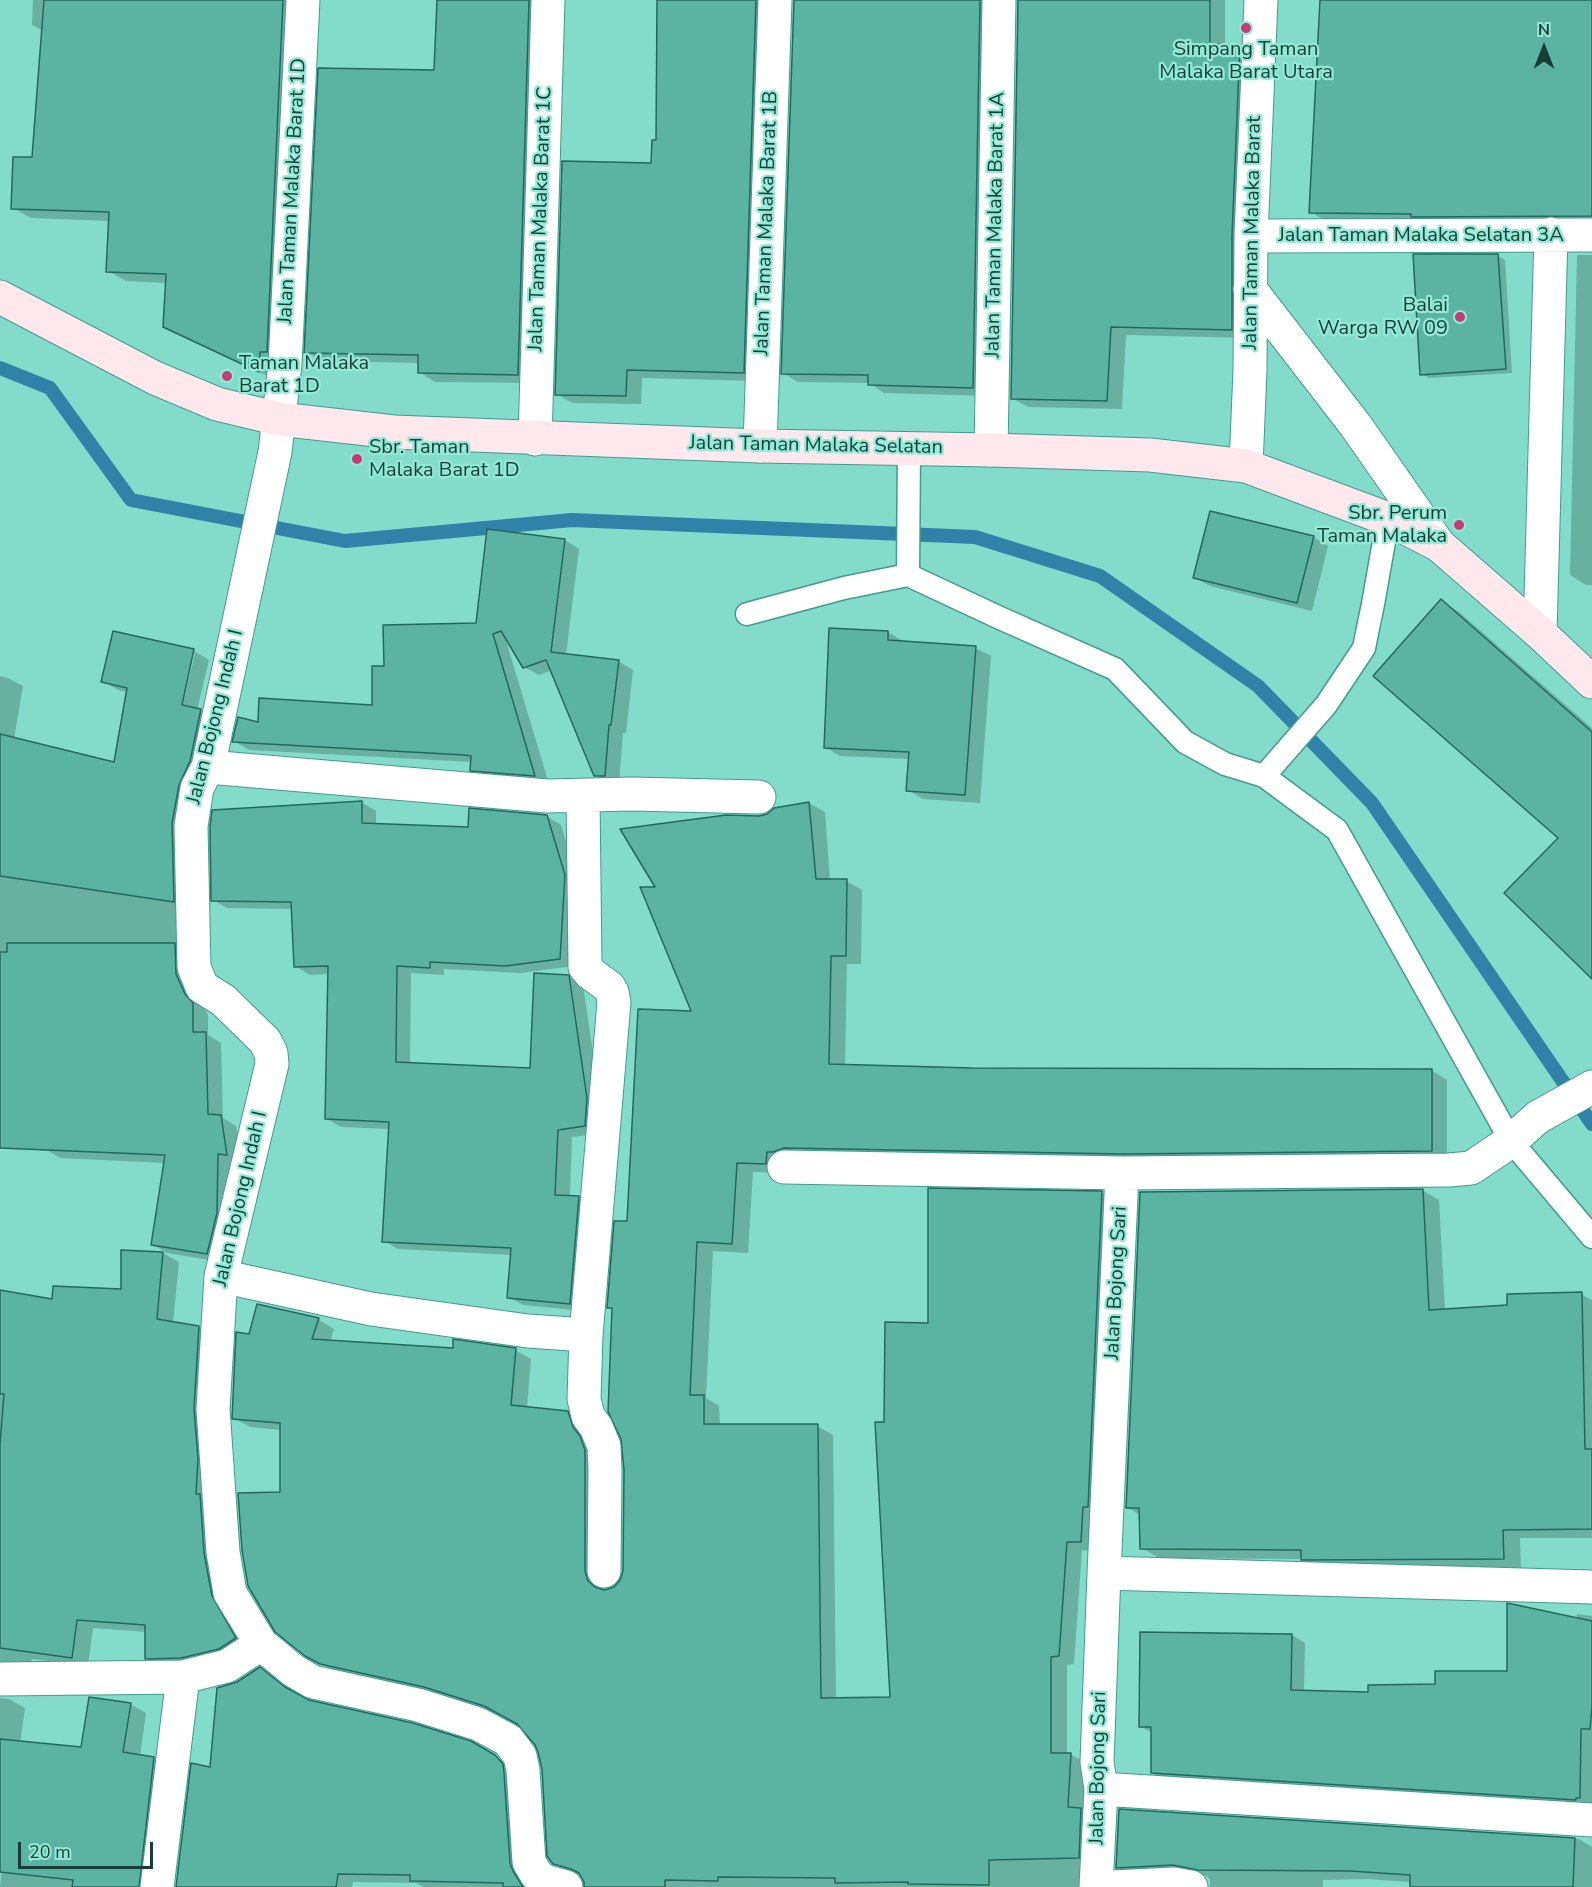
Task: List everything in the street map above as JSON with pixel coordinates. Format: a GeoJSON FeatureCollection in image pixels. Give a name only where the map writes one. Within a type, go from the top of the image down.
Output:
{"type":"FeatureCollection","features":[{"type":"Feature","properties":{"kind":"street","name":"Jalan Taman Malaka Barat 1D"},"geometry":{"type":"LineString","coordinates":[[279,419],[285,364],[303,0]]}},
{"type":"Feature","properties":{"kind":"street","name":"Jalan Taman Malaka Barat 1C"},"geometry":{"type":"LineString","coordinates":[[535,439],[548,0]]}},
{"type":"Feature","properties":{"kind":"street","name":"Jalan Taman Malaka Barat 1B"},"geometry":{"type":"LineString","coordinates":[[760,446],[775,0]]}},
{"type":"Feature","properties":{"kind":"street","name":"Jalan Taman Malaka Barat 1A"},"geometry":{"type":"LineString","coordinates":[[991,450],[999,0]]}},
{"type":"Feature","properties":{"kind":"street","name":"Jalan Taman Malaka Barat"},"geometry":{"type":"LineString","coordinates":[[1246,466],[1250,370],[1251,236],[1261,0]]}},
{"type":"Feature","properties":{"kind":"street"},"geometry":{"type":"LineString","coordinates":[[1540,633],[1551,234]]}},
{"type":"Feature","properties":{"kind":"street","name":"Jalan Taman Malaka Selatan 3A"},"geometry":{"type":"LineString","coordinates":[[1251,236],[1592,235]]}},
{"type":"Feature","properties":{"kind":"street"},"geometry":{"type":"LineString","coordinates":[[1250,290],[1356,426],[1439,545]]}},
{"type":"Feature","properties":{"kind":"street","name":"Jalan Taman Malaka Selatan"},"geometry":{"type":"LineString","coordinates":[[0,297],[165,382],[217,404],[279,419],[394,432],[535,439],[1150,455],[1246,466],[1388,519],[1439,545],[1540,633],[1592,682]]}},
{"type":"Feature","properties":{"kind":"street","name":"Jalan Bojong Indah I"},"geometry":{"type":"LineString","coordinates":[[279,419],[267,496],[252,566],[208,767],[197,788],[191,826],[195,967],[202,987],[223,1000],[266,1041],[271,1053],[272,1064],[221,1276],[213,1409],[223,1552],[230,1593],[261,1644],[294,1671],[313,1682],[418,1705],[478,1724],[508,1740],[520,1756],[523,1770],[529,1862],[536,1874],[544,1881],[566,1887]]}},
{"type":"Feature","properties":{"kind":"street"},"geometry":{"type":"LineString","coordinates":[[208,767],[547,796],[632,794],[759,797]]}},
{"type":"Feature","properties":{"kind":"street"},"geometry":{"type":"LineString","coordinates":[[583,796],[585,967],[609,987],[614,1002],[586,1335],[584,1406],[604,1446],[604,1571]]}},
{"type":"Feature","properties":{"kind":"street"},"geometry":{"type":"LineString","coordinates":[[784,1167],[1122,1173],[1471,1168],[1511,1141],[1538,1117],[1592,1087]]}},
{"type":"Feature","properties":{"kind":"street","name":"Jalan Bojong Sari"},"geometry":{"type":"LineString","coordinates":[[1096,1887],[1101,1789],[1097,1762],[1122,1173]]}},
{"type":"Feature","properties":{"kind":"street"},"geometry":{"type":"LineString","coordinates":[[221,1276],[371,1309],[528,1331],[586,1335]]}},
{"type":"Feature","properties":{"kind":"street"},"geometry":{"type":"LineString","coordinates":[[1104,1574],[1592,1587]]}},
{"type":"Feature","properties":{"kind":"street"},"geometry":{"type":"LineString","coordinates":[[0,1678],[183,1677],[227,1666],[261,1644]]}},
{"type":"Feature","properties":{"kind":"street"},"geometry":{"type":"LineString","coordinates":[[157,1887],[183,1677]]}},
{"type":"Feature","properties":{"kind":"street"},"geometry":{"type":"LineString","coordinates":[[1101,1789],[1592,1818]]}},
{"type":"Feature","properties":{"kind":"street"},"geometry":{"type":"LineString","coordinates":[[1112,1887],[1174,1884],[1191,1887]]}},
{"type":"Feature","properties":{"kind":"lane"},"geometry":{"type":"LineString","coordinates":[[908,563],[909,448]]}},
{"type":"Feature","properties":{"kind":"lane"},"geometry":{"type":"LineString","coordinates":[[1264,776],[1326,705],[1364,648],[1388,519]]}},
{"type":"Feature","properties":{"kind":"lane"},"geometry":{"type":"LineString","coordinates":[[747,614],[844,588],[908,563]]}},
{"type":"Feature","properties":{"kind":"lane"},"geometry":{"type":"LineString","coordinates":[[908,563],[1000,618],[1115,669],[1185,742],[1225,764],[1264,776],[1337,830],[1511,1141],[1592,1237]]}},
{"type":"Feature","properties":{"kind":"building"},"geometry":{"type":"Polygon","coordinates":[[[44,0],[283,0],[267,352],[260,352],[259,372],[163,327],[166,274],[106,272],[109,212],[11,209],[13,157],[32,157],[44,0]]]}},
{"type":"Feature","properties":{"kind":"building"},"geometry":{"type":"Polygon","coordinates":[[[437,0],[529,0],[518,375],[418,373],[418,355],[304,353],[318,68],[434,70],[437,0]]]}},
{"type":"Feature","properties":{"kind":"building"},"geometry":{"type":"Polygon","coordinates":[[[657,0],[756,0],[744,373],[627,370],[626,396],[555,395],[562,161],[651,163],[652,140],[656,140],[657,0]]]}},
{"type":"Feature","properties":{"kind":"building"},"geometry":{"type":"Polygon","coordinates":[[[794,0],[980,0],[973,388],[868,385],[868,375],[781,374],[794,0]]]}},
{"type":"Feature","properties":{"kind":"building"},"geometry":{"type":"Polygon","coordinates":[[[1018,0],[1210,0],[1210,44],[1240,45],[1232,235],[1232,330],[1111,327],[1107,401],[1011,399],[1018,0]]]}},
{"type":"Feature","properties":{"kind":"building"},"geometry":{"type":"Polygon","coordinates":[[[1320,0],[1592,0],[1592,216],[1411,217],[1411,214],[1309,213],[1320,0]]]}},
{"type":"Feature","properties":{"kind":"building","name":"Balai Warga RW 09"},"geometry":{"type":"Polygon","coordinates":[[[1413,254],[1498,254],[1506,369],[1420,375],[1413,254]]]}},
{"type":"Feature","properties":{"kind":"building"},"geometry":{"type":"Polygon","coordinates":[[[1210,511],[1314,536],[1297,603],[1193,578],[1210,511]]]}},
{"type":"Feature","properties":{"kind":"building"},"geometry":{"type":"Polygon","coordinates":[[[487,529],[565,539],[551,652],[619,660],[611,725],[609,725],[605,776],[594,776],[546,660],[523,668],[501,631],[493,634],[535,776],[470,771],[471,756],[464,755],[232,742],[238,717],[258,722],[259,698],[372,705],[372,666],[384,666],[383,625],[476,623],[487,529]]]}},
{"type":"Feature","properties":{"kind":"building"},"geometry":{"type":"Polygon","coordinates":[[[1441,599],[1592,732],[1592,979],[1504,893],[1558,838],[1373,676],[1441,599]]]}},
{"type":"Feature","properties":{"kind":"building"},"geometry":{"type":"Polygon","coordinates":[[[829,628],[888,631],[888,640],[976,646],[965,795],[906,791],[909,752],[824,748],[829,628]]]}},
{"type":"Feature","properties":{"kind":"building"},"geometry":{"type":"Polygon","coordinates":[[[113,631],[194,649],[182,705],[201,709],[190,761],[179,785],[172,823],[174,902],[0,876],[0,734],[114,762],[127,688],[101,682],[113,631]]]}},
{"type":"Feature","properties":{"kind":"building"},"geometry":{"type":"Polygon","coordinates":[[[362,801],[362,823],[468,827],[469,808],[547,815],[565,875],[560,959],[505,966],[430,962],[430,968],[397,966],[396,1062],[530,1068],[534,973],[569,975],[587,1098],[585,1126],[558,1130],[555,1195],[579,1196],[570,1304],[507,1298],[511,1248],[382,1242],[389,1122],[325,1119],[328,966],[294,967],[291,902],[211,901],[210,827],[212,810],[362,801]]]}},
{"type":"Feature","properties":{"kind":"building"},"geometry":{"type":"Polygon","coordinates":[[[809,802],[816,879],[847,879],[846,956],[831,956],[829,1064],[972,1068],[1432,1069],[1432,1151],[1122,1154],[784,1148],[767,1152],[766,1164],[737,1163],[732,1244],[697,1242],[690,1395],[704,1395],[704,1424],[818,1424],[821,1698],[890,1697],[875,1422],[884,1422],[885,1322],[928,1323],[928,1188],[1102,1191],[1088,1507],[1083,1507],[1081,1542],[1067,1542],[1059,1656],[1051,1657],[1051,1753],[1071,1753],[1068,1807],[1081,1808],[1079,1858],[989,1860],[989,1885],[908,1884],[908,1882],[835,1883],[835,1878],[718,1877],[718,1881],[665,1880],[665,1887],[584,1887],[579,1873],[553,1864],[547,1856],[542,1769],[535,1745],[517,1724],[484,1706],[424,1687],[320,1664],[305,1656],[275,1632],[248,1586],[242,1550],[238,1493],[280,1492],[280,1423],[232,1419],[236,1332],[249,1334],[257,1304],[319,1318],[312,1339],[453,1348],[453,1339],[516,1348],[511,1405],[568,1411],[573,1427],[580,1436],[585,1450],[585,1571],[588,1581],[595,1587],[604,1590],[614,1587],[623,1571],[624,1470],[621,1439],[608,1412],[612,1308],[607,1308],[614,1221],[627,1221],[638,1009],[691,1011],[640,887],[655,887],[620,829],[726,815],[759,816],[767,814],[774,808],[809,802]]]}},
{"type":"Feature","properties":{"kind":"building"},"geometry":{"type":"Polygon","coordinates":[[[7,943],[175,943],[176,974],[185,994],[193,1003],[193,1032],[206,1032],[208,1114],[221,1115],[227,1155],[218,1154],[217,1213],[207,1254],[151,1245],[165,1155],[0,1148],[0,952],[7,952],[7,943]]]}},
{"type":"Feature","properties":{"kind":"building"},"geometry":{"type":"Polygon","coordinates":[[[1423,1189],[1429,1310],[1507,1305],[1507,1294],[1582,1292],[1585,1449],[1592,1449],[1592,1529],[1503,1530],[1504,1559],[1301,1560],[1301,1550],[1140,1549],[1139,1508],[1126,1508],[1140,1192],[1423,1189]]]}},
{"type":"Feature","properties":{"kind":"building"},"geometry":{"type":"Polygon","coordinates":[[[121,1250],[163,1252],[157,1319],[199,1326],[194,1408],[198,1459],[196,1494],[200,1494],[204,1553],[212,1596],[236,1638],[219,1649],[181,1658],[145,1659],[145,1625],[77,1620],[72,1658],[0,1648],[0,1444],[4,1394],[0,1394],[0,1290],[52,1299],[53,1286],[121,1289],[121,1250]]]}},
{"type":"Feature","properties":{"kind":"building"},"geometry":{"type":"Polygon","coordinates":[[[1507,1603],[1592,1621],[1590,1729],[1581,1729],[1580,1798],[1576,1800],[1151,1773],[1151,1727],[1139,1727],[1140,1632],[1292,1634],[1291,1690],[1368,1692],[1368,1685],[1435,1684],[1435,1671],[1507,1671],[1507,1603]]]}},
{"type":"Feature","properties":{"kind":"building"},"geometry":{"type":"Polygon","coordinates":[[[260,1667],[285,1687],[309,1700],[413,1723],[471,1741],[495,1755],[503,1764],[510,1863],[523,1887],[503,1887],[503,1883],[410,1881],[410,1875],[338,1874],[336,1887],[176,1887],[191,1763],[210,1767],[217,1688],[237,1682],[260,1667]]]}},
{"type":"Feature","properties":{"kind":"building"},"geometry":{"type":"Polygon","coordinates":[[[89,1697],[131,1703],[123,1752],[154,1757],[139,1887],[72,1887],[73,1880],[0,1872],[0,1739],[81,1747],[89,1697]]]}},
{"type":"Feature","properties":{"kind":"building"},"geometry":{"type":"Polygon","coordinates":[[[1119,1809],[1575,1838],[1573,1887],[1410,1887],[1410,1875],[1350,1871],[1197,1870],[1173,1865],[1116,1868],[1119,1809]]]}},
{"type":"Feature","properties":{"kind":"waterway"},"geometry":{"type":"LineString","coordinates":[[0,368],[50,388],[131,500],[345,541],[572,520],[975,537],[1100,576],[1258,686],[1372,803],[1592,1124]]}},
{"type":"Feature","properties":{"kind":"place","name":"Simpang Taman Malaka Barat Utara"},"geometry":{"type":"Point","coordinates":[1246,28]}},
{"type":"Feature","properties":{"kind":"place","name":"Balai Warga RW 09"},"geometry":{"type":"Point","coordinates":[1460,317]}},
{"type":"Feature","properties":{"kind":"place","name":"Taman Malaka Barat 1D"},"geometry":{"type":"Point","coordinates":[227,376]}},
{"type":"Feature","properties":{"kind":"place","name":"Sbr. Taman Malaka Barat 1D"},"geometry":{"type":"Point","coordinates":[357,459]}},
{"type":"Feature","properties":{"kind":"place","name":"Sbr. Perum Taman Malaka"},"geometry":{"type":"Point","coordinates":[1459,525]}}]}
